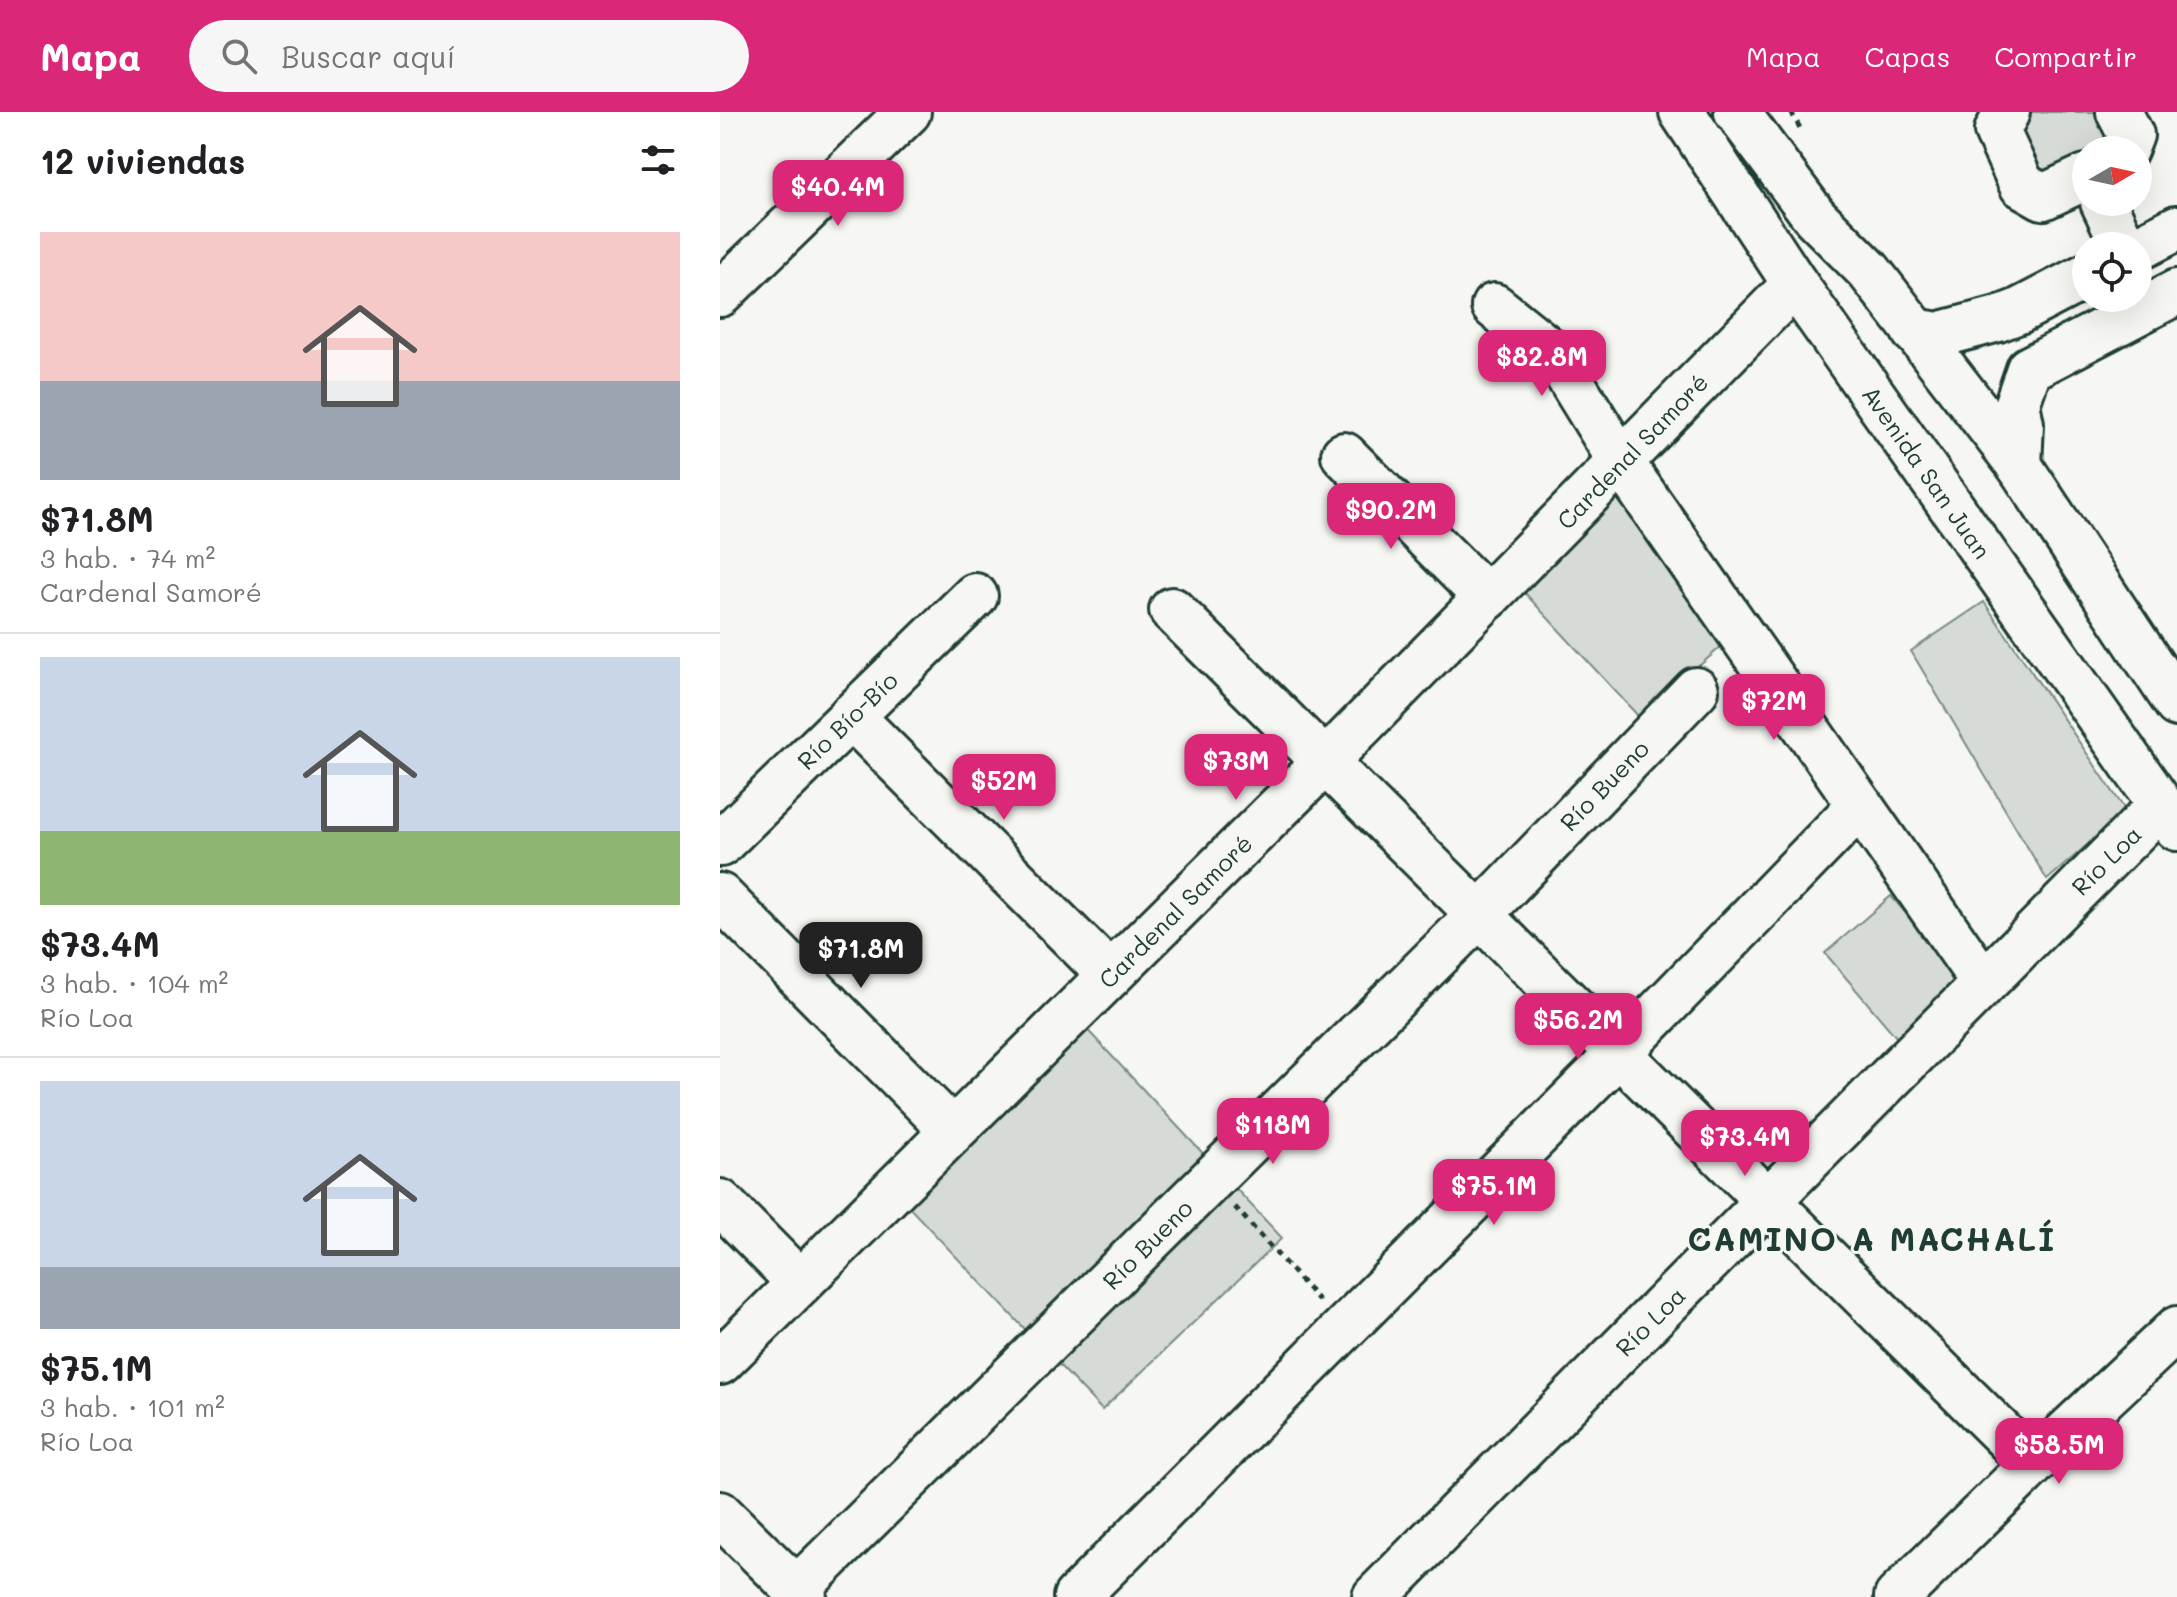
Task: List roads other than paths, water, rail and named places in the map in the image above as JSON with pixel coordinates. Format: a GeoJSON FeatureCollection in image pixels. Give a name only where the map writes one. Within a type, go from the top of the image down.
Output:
{"type":"FeatureCollection","features":[{"type":"Feature","properties":{"kind":"street"},"geometry":{"type":"LineString","coordinates":[[720,294],[908,112]]}},
{"type":"Feature","properties":{"kind":"street","name":"Avenida San Juan"},"geometry":{"type":"LineString","coordinates":[[1682,112],[1795,284],[2169,817]]}},
{"type":"Feature","properties":{"kind":"street"},"geometry":{"type":"LineString","coordinates":[[1737,112],[1815,217],[1869,271],[2019,465],[2177,704]]}},
{"type":"Feature","properties":{"kind":"street"},"geometry":{"type":"LineString","coordinates":[[2007,112],[1997,131],[2022,185],[2043,197],[2072,184]]}},
{"type":"Feature","properties":{"kind":"street"},"geometry":{"type":"LineString","coordinates":[[2119,112],[2131,136]]}},
{"type":"Feature","properties":{"kind":"street"},"geometry":{"type":"LineString","coordinates":[[1914,331],[1938,335],[1998,319],[2072,283]]}},
{"type":"Feature","properties":{"kind":"street","name":"Cardenal Samoré"},"geometry":{"type":"LineString","coordinates":[[720,1362],[1325,762],[1795,284]]}},
{"type":"Feature","properties":{"kind":"street"},"geometry":{"type":"LineString","coordinates":[[2019,465],[2021,424],[2017,404],[2029,369],[2157,288]]}},
{"type":"Feature","properties":{"kind":"street"},"geometry":{"type":"LineString","coordinates":[[1494,306],[1555,355],[1621,462],[1983,982]]}},
{"type":"Feature","properties":{"kind":"street"},"geometry":{"type":"LineString","coordinates":[[1344,455],[1487,598]]}},
{"type":"Feature","properties":{"kind":"street","name":"Río Bío-Bío"},"geometry":{"type":"LineString","coordinates":[[720,844],[975,596]]}},
{"type":"Feature","properties":{"kind":"street"},"geometry":{"type":"LineString","coordinates":[[1172,610],[2033,1464]]}},
{"type":"Feature","properties":{"kind":"street","name":"Río Bueno"},"geometry":{"type":"LineString","coordinates":[[800,1593],[1479,915],[1696,690]]}},
{"type":"Feature","properties":{"kind":"street"},"geometry":{"type":"LineString","coordinates":[[851,716],[1110,975]]}},
{"type":"Feature","properties":{"kind":"street"},"geometry":{"type":"LineString","coordinates":[[1076,1597],[1619,1053],[1860,805]]}},
{"type":"Feature","properties":{"kind":"street","name":"Río Loa"},"geometry":{"type":"LineString","coordinates":[[1375,1597],[1769,1202],[1983,982],[2169,817]]}},
{"type":"Feature","properties":{"kind":"street"},"geometry":{"type":"LineString","coordinates":[[720,896],[953,1131]]}},
{"type":"Feature","properties":{"kind":"street"},"geometry":{"type":"LineString","coordinates":[[720,1202],[800,1283]]}},
{"type":"Feature","properties":{"kind":"street"},"geometry":{"type":"LineString","coordinates":[[1897,1597],[2177,1329]]}},
{"type":"Feature","properties":{"kind":"street"},"geometry":{"type":"LineString","coordinates":[[720,1514],[800,1593]]}},
{"type":"Feature","properties":{"kind":"district","name":"CAMINO A MACHALÍ"},"geometry":{"type":"Point","coordinates":[1872,1238]}}]}
